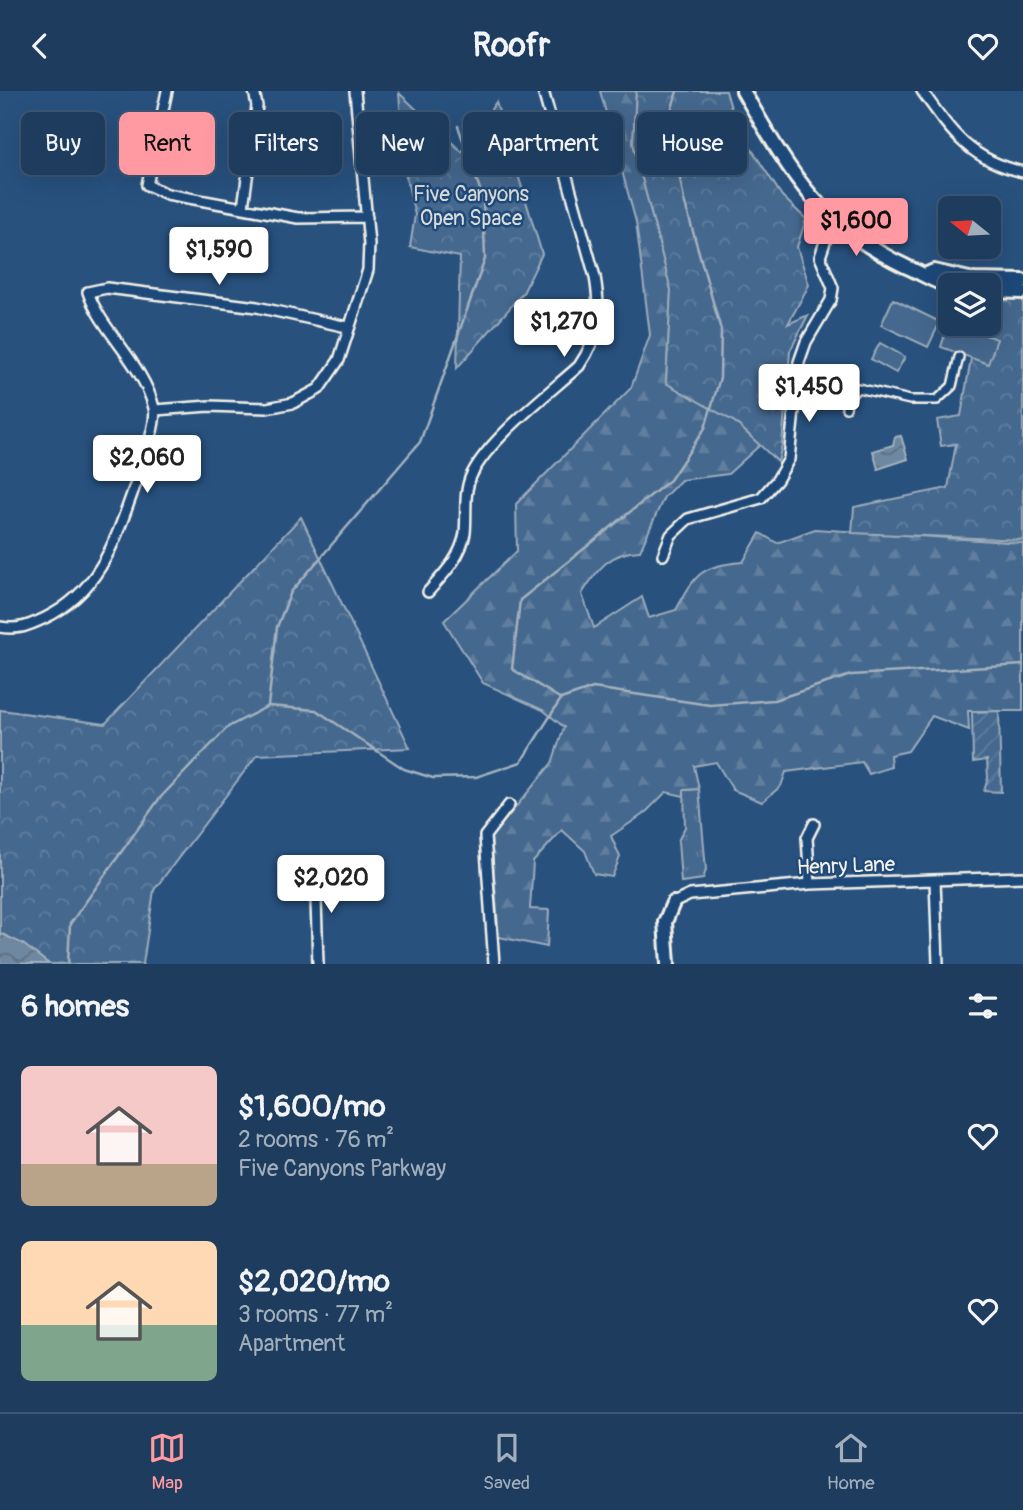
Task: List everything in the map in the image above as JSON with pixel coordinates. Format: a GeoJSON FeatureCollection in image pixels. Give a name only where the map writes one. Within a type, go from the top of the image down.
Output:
{"type":"FeatureCollection","features":[{"type":"Feature","properties":{"kind":"main road"},"geometry":{"type":"LineString","coordinates":[[743,91],[793,173],[832,221],[879,254],[938,283]]}},
{"type":"Feature","properties":{"kind":"main road"},"geometry":{"type":"LineString","coordinates":[[925,275],[934,271],[985,281],[1023,281]]}},
{"type":"Feature","properties":{"kind":"main road"},"geometry":{"type":"LineString","coordinates":[[1001,291],[1023,292]]}},
{"type":"Feature","properties":{"kind":"main road"},"geometry":{"type":"LineString","coordinates":[[668,964],[666,922],[673,903]]}},
{"type":"Feature","properties":{"kind":"street"},"geometry":{"type":"LineString","coordinates":[[167,91],[148,185],[167,194],[298,218],[367,217]]}},
{"type":"Feature","properties":{"kind":"street"},"geometry":{"type":"LineString","coordinates":[[243,207],[257,106],[254,91]]}},
{"type":"Feature","properties":{"kind":"street"},"geometry":{"type":"LineString","coordinates":[[155,409],[209,406],[267,408],[293,403],[319,389],[339,360],[347,327],[368,269],[367,217],[355,91]]}},
{"type":"Feature","properties":{"kind":"street"},"geometry":{"type":"LineString","coordinates":[[428,592],[456,559],[464,534],[466,493],[471,475],[484,455],[579,366],[590,350],[596,332],[600,307],[595,277],[543,91]]}},
{"type":"Feature","properties":{"kind":"street"},"geometry":{"type":"LineString","coordinates":[[922,91],[949,130],[972,152],[1001,167],[1023,172]]}},
{"type":"Feature","properties":{"kind":"street"},"geometry":{"type":"LineString","coordinates":[[663,555],[671,535],[688,519],[761,498],[777,480],[789,459],[799,362],[806,342],[831,300],[833,288],[820,257],[832,221]]}},
{"type":"Feature","properties":{"kind":"street"},"geometry":{"type":"LineString","coordinates":[[0,627],[20,630],[58,612],[88,587],[111,554],[144,460],[155,409],[128,353],[93,306],[88,292],[107,288],[257,307],[347,327]]}},
{"type":"Feature","properties":{"kind":"street"},"geometry":{"type":"LineString","coordinates":[[846,408],[848,397],[858,388],[910,400],[937,400],[946,395],[952,386],[959,357]]}},
{"type":"Feature","properties":{"kind":"street"},"geometry":{"type":"LineString","coordinates":[[494,964],[485,836],[509,805]]}},
{"type":"Feature","properties":{"kind":"street"},"geometry":{"type":"LineString","coordinates":[[810,884],[807,838],[814,824]]}},
{"type":"Feature","properties":{"kind":"street"},"geometry":{"type":"LineString","coordinates":[[316,867],[318,964]]}},
{"type":"Feature","properties":{"kind":"street","name":"Henry Lane"},"geometry":{"type":"LineString","coordinates":[[673,903],[690,895],[810,884],[1023,877]]}},
{"type":"Feature","properties":{"kind":"street"},"geometry":{"type":"LineString","coordinates":[[935,880],[938,964]]}},
{"type":"Feature","properties":{"kind":"green space"},"geometry":{"type":"Polygon","coordinates":[[[600,91],[636,91],[633,143],[637,175],[641,175],[671,290],[666,383],[735,422],[760,445],[728,474],[681,480],[664,497],[640,551],[620,555],[605,563],[582,594],[594,628],[642,597],[649,618],[676,610],[700,574],[717,566],[743,562],[760,533],[777,543],[815,529],[1023,543],[1023,711],[968,711],[969,730],[932,716],[908,751],[890,755],[891,767],[869,774],[862,762],[786,772],[781,786],[762,802],[733,790],[716,762],[694,766],[699,789],[684,790],[684,796],[666,792],[645,813],[611,836],[620,857],[612,877],[594,874],[585,851],[562,830],[533,862],[530,909],[549,910],[547,947],[499,937],[491,837],[552,763],[564,727],[543,710],[483,683],[444,621],[517,551],[516,504],[631,388],[650,335],[636,222],[623,175],[623,112],[606,112],[600,91]]]}},
{"type":"Feature","properties":{"kind":"green space"},"geometry":{"type":"Polygon","coordinates":[[[636,91],[726,91],[732,112],[637,112],[637,158],[633,143],[636,91]]]}},
{"type":"Feature","properties":{"kind":"green space","name":"Five Canyons Open Space"},"geometry":{"type":"Polygon","coordinates":[[[399,93],[419,112],[400,112],[399,93]]]}},
{"type":"Feature","properties":{"kind":"green space","name":"Five Canyons Open Space"},"geometry":{"type":"Polygon","coordinates":[[[496,102],[499,112],[489,112],[496,102]]]}},
{"type":"Feature","properties":{"kind":"green space","name":"Five Canyons Open Space"},"geometry":{"type":"Polygon","coordinates":[[[449,140],[463,151],[463,175],[518,175],[542,254],[523,293],[457,368],[460,257],[410,247],[415,215],[406,175],[449,175],[449,140]]]}},
{"type":"Feature","properties":{"kind":"green space"},"geometry":{"type":"Polygon","coordinates":[[[747,142],[782,196],[806,219],[797,247],[809,285],[788,324],[808,315],[790,351],[782,445],[778,462],[735,422],[666,383],[671,290],[641,175],[747,175],[747,142]]]}},
{"type":"Feature","properties":{"kind":"green space"},"geometry":{"type":"Polygon","coordinates":[[[1023,290],[1023,540],[852,533],[854,507],[948,488],[956,444],[941,446],[937,420],[961,416],[975,336],[1001,336],[1001,291],[1023,290]]]}},
{"type":"Feature","properties":{"kind":"green space"},"geometry":{"type":"Polygon","coordinates":[[[893,299],[938,321],[928,347],[881,325],[893,299]]]}},
{"type":"Feature","properties":{"kind":"green space"},"geometry":{"type":"Polygon","coordinates":[[[945,336],[989,336],[997,339],[988,364],[941,347],[945,336]]]}},
{"type":"Feature","properties":{"kind":"green space"},"geometry":{"type":"Polygon","coordinates":[[[880,343],[905,357],[896,373],[871,359],[880,343]]]}},
{"type":"Feature","properties":{"kind":"green space"},"geometry":{"type":"Polygon","coordinates":[[[301,517],[410,748],[257,755],[154,890],[143,964],[0,964],[0,710],[105,724],[301,517]]]}},
{"type":"Feature","properties":{"kind":"green space"},"geometry":{"type":"Polygon","coordinates":[[[999,711],[1001,792],[984,791],[988,778],[987,760],[973,762],[972,712],[999,711]]]}},
{"type":"Feature","properties":{"kind":"green space"},"geometry":{"type":"Polygon","coordinates":[[[699,789],[706,870],[703,879],[681,882],[678,841],[685,827],[684,790],[699,789]]]}},
{"type":"Feature","properties":{"kind":"water"},"geometry":{"type":"Polygon","coordinates":[[[901,436],[908,459],[878,469],[873,451],[893,445],[895,437],[901,436]]]}},
{"type":"Feature","properties":{"kind":"water"},"geometry":{"type":"Polygon","coordinates":[[[0,933],[23,944],[49,964],[0,964],[0,933]]]}},
{"type":"Feature","properties":{"kind":"waterway"},"geometry":{"type":"LineString","coordinates":[[561,699],[512,669],[520,600],[670,480],[705,428],[720,378],[721,330],[684,200],[669,119],[677,91]]}},
{"type":"Feature","properties":{"kind":"waterway"},"geometry":{"type":"LineString","coordinates":[[268,706],[277,627],[291,592],[420,442],[485,259],[483,198],[458,126]]}},
{"type":"Feature","properties":{"kind":"waterway"},"geometry":{"type":"LineString","coordinates":[[68,964],[70,924],[159,799],[228,727],[268,706],[316,710],[404,769],[433,778],[476,777],[521,762],[561,699],[593,688],[710,705],[774,700],[851,675],[1023,665]]}}]}
